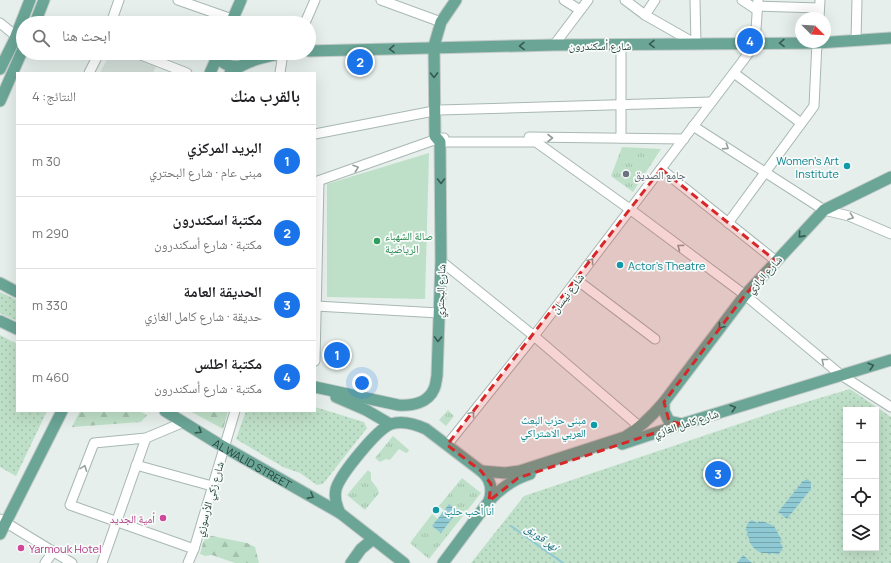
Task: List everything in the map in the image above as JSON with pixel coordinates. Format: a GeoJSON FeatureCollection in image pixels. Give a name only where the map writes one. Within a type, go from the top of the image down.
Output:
{"type":"FeatureCollection","features":[{"type":"Feature","properties":{"kind":"main road"},"geometry":{"type":"LineString","coordinates":[[24,16],[30,0]]}},
{"type":"Feature","properties":{"kind":"main road"},"geometry":{"type":"LineString","coordinates":[[37,16],[44,0]]}},
{"type":"Feature","properties":{"kind":"main road"},"geometry":{"type":"LineString","coordinates":[[234,16],[241,0]]}},
{"type":"Feature","properties":{"kind":"main road","name":"شارع البحتري"},"geometry":{"type":"LineString","coordinates":[[316,387],[398,405],[410,406],[419,403],[428,397],[434,389],[437,376],[441,261],[439,141],[435,136],[434,48],[441,22],[456,0]]}},
{"type":"Feature","properties":{"kind":"main road"},"geometry":{"type":"LineString","coordinates":[[0,69],[16,36]]}},
{"type":"Feature","properties":{"kind":"main road","name":"شارع أسكندرون"},"geometry":{"type":"LineString","coordinates":[[831,41],[891,38]]}},
{"type":"Feature","properties":{"kind":"main road","name":"شارع أسكندرون"},"geometry":{"type":"LineString","coordinates":[[316,51],[554,45],[795,43]]}},
{"type":"Feature","properties":{"kind":"main road"},"geometry":{"type":"LineString","coordinates":[[0,101],[18,60]]}},
{"type":"Feature","properties":{"kind":"main road"},"geometry":{"type":"LineString","coordinates":[[210,72],[216,60]]}},
{"type":"Feature","properties":{"kind":"main road"},"geometry":{"type":"LineString","coordinates":[[221,60],[226,65],[232,67],[240,66]]}},
{"type":"Feature","properties":{"kind":"main road"},"geometry":{"type":"LineString","coordinates":[[231,72],[240,66],[255,60]]}},
{"type":"Feature","properties":{"kind":"main road","name":"شارع الرازي"},"geometry":{"type":"LineString","coordinates":[[664,402],[745,295],[824,210],[891,177]]}},
{"type":"Feature","properties":{"kind":"main road"},"geometry":{"type":"LineString","coordinates":[[0,283],[16,291]]}},
{"type":"Feature","properties":{"kind":"main road"},"geometry":{"type":"LineString","coordinates":[[0,321],[16,329]]}},
{"type":"Feature","properties":{"kind":"main road","name":"شارع كامل الغازي"},"geometry":{"type":"LineString","coordinates":[[443,563],[489,501],[504,487],[518,478],[682,424],[841,374],[891,360]]}},
{"type":"Feature","properties":{"kind":"main road"},"geometry":{"type":"LineString","coordinates":[[316,387],[366,410],[390,424]]}},
{"type":"Feature","properties":{"kind":"main road"},"geometry":{"type":"LineString","coordinates":[[664,402],[664,411],[669,421],[682,424]]}},
{"type":"Feature","properties":{"kind":"main road","name":"شارع كامل الغازي"},"geometry":{"type":"LineString","coordinates":[[481,471],[505,473],[520,471],[624,437],[640,427],[655,414],[664,402]]}},
{"type":"Feature","properties":{"kind":"main road"},"geometry":{"type":"LineString","coordinates":[[0,534],[3,521],[61,412]]}},
{"type":"Feature","properties":{"kind":"main road","name":"AL WALID STREET"},"geometry":{"type":"LineString","coordinates":[[168,412],[224,447],[340,512],[404,563]]}},
{"type":"Feature","properties":{"kind":"main road"},"geometry":{"type":"LineString","coordinates":[[340,512],[336,506],[335,491],[344,473],[383,428],[390,424],[399,422],[426,428],[481,471],[488,479],[490,484],[491,490],[489,501]]}},
{"type":"Feature","properties":{"kind":"main road"},"geometry":{"type":"LineString","coordinates":[[351,563],[361,549],[373,539]]}},
{"type":"Feature","properties":{"kind":"street"},"geometry":{"type":"LineString","coordinates":[[113,16],[119,0]]}},
{"type":"Feature","properties":{"kind":"street"},"geometry":{"type":"LineString","coordinates":[[178,0],[219,16]]}},
{"type":"Feature","properties":{"kind":"street"},"geometry":{"type":"LineString","coordinates":[[308,16],[315,0]]}},
{"type":"Feature","properties":{"kind":"street"},"geometry":{"type":"LineString","coordinates":[[381,0],[441,22]]}},
{"type":"Feature","properties":{"kind":"street"},"geometry":{"type":"LineString","coordinates":[[564,0],[580,10]]}},
{"type":"Feature","properties":{"kind":"street"},"geometry":{"type":"LineString","coordinates":[[554,45],[588,0]]}},
{"type":"Feature","properties":{"kind":"street"},"geometry":{"type":"LineString","coordinates":[[625,0],[645,14],[696,44]]}},
{"type":"Feature","properties":{"kind":"street"},"geometry":{"type":"LineString","coordinates":[[645,14],[656,0]]}},
{"type":"Feature","properties":{"kind":"street"},"geometry":{"type":"LineString","coordinates":[[695,0],[696,44]]}},
{"type":"Feature","properties":{"kind":"street"},"geometry":{"type":"LineString","coordinates":[[742,0],[757,5],[820,4]]}},
{"type":"Feature","properties":{"kind":"street"},"geometry":{"type":"LineString","coordinates":[[856,40],[857,0]]}},
{"type":"Feature","properties":{"kind":"street"},"geometry":{"type":"LineString","coordinates":[[757,5],[755,44],[693,126],[824,210],[849,216],[891,234]]}},
{"type":"Feature","properties":{"kind":"street"},"geometry":{"type":"LineString","coordinates":[[0,23],[16,36]]}},
{"type":"Feature","properties":{"kind":"street"},"geometry":{"type":"LineString","coordinates":[[621,44],[621,138]]}},
{"type":"Feature","properties":{"kind":"street"},"geometry":{"type":"LineString","coordinates":[[728,223],[814,106],[817,48]]}},
{"type":"Feature","properties":{"kind":"street"},"geometry":{"type":"LineString","coordinates":[[90,72],[96,60]]}},
{"type":"Feature","properties":{"kind":"street"},"geometry":{"type":"LineString","coordinates":[[154,60],[184,72]]}},
{"type":"Feature","properties":{"kind":"street"},"geometry":{"type":"LineString","coordinates":[[280,72],[282,60]]}},
{"type":"Feature","properties":{"kind":"street"},"geometry":{"type":"LineString","coordinates":[[734,73],[801,123]]}},
{"type":"Feature","properties":{"kind":"street"},"geometry":{"type":"LineString","coordinates":[[316,134],[435,110],[711,102]]}},
{"type":"Feature","properties":{"kind":"street","name":"شارع نيسان"},"geometry":{"type":"LineString","coordinates":[[447,445],[534,336],[631,210],[693,126]]}},
{"type":"Feature","properties":{"kind":"street"},"geometry":{"type":"LineString","coordinates":[[439,314],[316,306],[317,182],[448,138],[684,139]]}},
{"type":"Feature","properties":{"kind":"street"},"geometry":{"type":"LineString","coordinates":[[439,141],[536,142],[631,210],[745,295],[841,374],[891,407]]}},
{"type":"Feature","properties":{"kind":"street"},"geometry":{"type":"LineString","coordinates":[[661,169],[776,261]]}},
{"type":"Feature","properties":{"kind":"street"},"geometry":{"type":"LineString","coordinates":[[441,261],[534,336],[640,427]]}},
{"type":"Feature","properties":{"kind":"street"},"geometry":{"type":"LineString","coordinates":[[577,280],[655,339]]}},
{"type":"Feature","properties":{"kind":"street","name":"شارع زكي الأرسوزي"},"geometry":{"type":"LineString","coordinates":[[188,563],[194,549],[235,412]]}},
{"type":"Feature","properties":{"kind":"street"},"geometry":{"type":"LineString","coordinates":[[184,422],[146,438],[94,443],[70,505],[194,549]]}},
{"type":"Feature","properties":{"kind":"street"},"geometry":{"type":"LineString","coordinates":[[102,563],[146,438]]}},
{"type":"Feature","properties":{"kind":"street"},"geometry":{"type":"LineString","coordinates":[[136,465],[212,486]]}},
{"type":"Feature","properties":{"kind":"street"},"geometry":{"type":"LineString","coordinates":[[3,521],[72,563]]}},
{"type":"Feature","properties":{"kind":"street"},"geometry":{"type":"LineString","coordinates":[[45,563],[53,552]]}},
{"type":"Feature","properties":{"kind":"highlighted area"},"geometry":{"type":"Polygon","coordinates":[[[661,169],[776,261],[745,295],[664,402],[669,421],[682,424],[518,478],[489,501],[491,484],[481,471],[447,445],[661,169]]]}},
{"type":"Feature","properties":{"kind":"shaded area"},"geometry":{"type":"Polygon","coordinates":[[[106,60],[147,60],[157,64],[153,72],[100,72],[106,60]]]}},
{"type":"Feature","properties":{"kind":"green space"},"geometry":{"type":"Polygon","coordinates":[[[622,147],[661,149],[633,192],[611,176],[622,147]]]}},
{"type":"Feature","properties":{"kind":"green space","name":"صالة الشهباء الرياضية"},"geometry":{"type":"Polygon","coordinates":[[[429,153],[425,299],[327,297],[327,184],[429,153]]]}},
{"type":"Feature","properties":{"kind":"green space"},"geometry":{"type":"Polygon","coordinates":[[[0,292],[16,300],[16,321],[0,313],[0,292]]]}},
{"type":"Feature","properties":{"kind":"green space"},"geometry":{"type":"Polygon","coordinates":[[[0,335],[16,343],[16,412],[47,412],[16,476],[0,467],[0,335]]]}},
{"type":"Feature","properties":{"kind":"green space"},"geometry":{"type":"Polygon","coordinates":[[[850,389],[876,407],[843,407],[843,551],[879,551],[879,409],[891,417],[891,563],[471,563],[524,496],[786,408],[850,389]]]}},
{"type":"Feature","properties":{"kind":"green space"},"geometry":{"type":"Polygon","coordinates":[[[316,407],[364,422],[367,428],[323,484],[317,485],[300,473],[283,467],[236,439],[246,412],[316,412],[316,407]]]}},
{"type":"Feature","properties":{"kind":"green space"},"geometry":{"type":"Polygon","coordinates":[[[448,410],[454,416],[446,426],[439,420],[448,410]]]}},
{"type":"Feature","properties":{"kind":"green space"},"geometry":{"type":"Polygon","coordinates":[[[80,412],[141,412],[147,415],[141,422],[72,427],[80,412]]]}},
{"type":"Feature","properties":{"kind":"green space"},"geometry":{"type":"Polygon","coordinates":[[[192,412],[228,412],[223,429],[192,412]]]}},
{"type":"Feature","properties":{"kind":"green space"},"geometry":{"type":"Polygon","coordinates":[[[393,436],[409,450],[408,452],[406,453],[399,449],[390,460],[386,459],[380,462],[375,458],[393,436]]]}},
{"type":"Feature","properties":{"kind":"green space"},"geometry":{"type":"Polygon","coordinates":[[[368,470],[371,473],[371,480],[379,493],[365,510],[347,495],[368,470]]]}},
{"type":"Feature","properties":{"kind":"green space"},"geometry":{"type":"Polygon","coordinates":[[[462,478],[481,493],[429,559],[410,543],[432,514],[438,519],[444,510],[439,506],[462,478]]]}},
{"type":"Feature","properties":{"kind":"green space"},"geometry":{"type":"Polygon","coordinates":[[[207,535],[247,543],[255,547],[259,563],[235,563],[212,555],[205,556],[200,554],[207,535]]]}},
{"type":"Feature","properties":{"kind":"water"},"geometry":{"type":"Polygon","coordinates":[[[808,479],[811,483],[811,489],[787,519],[778,512],[803,481],[808,479]]]}},
{"type":"Feature","properties":{"kind":"water"},"geometry":{"type":"Polygon","coordinates":[[[449,504],[458,511],[441,533],[432,526],[449,504]]]}},
{"type":"Feature","properties":{"kind":"water"},"geometry":{"type":"Polygon","coordinates":[[[752,520],[757,523],[759,521],[765,522],[774,526],[782,539],[780,542],[783,547],[779,554],[771,553],[769,555],[756,550],[752,546],[746,534],[748,533],[746,528],[752,520]]]}},
{"type":"Feature","properties":{"kind":"water"},"geometry":{"type":"Polygon","coordinates":[[[743,555],[752,563],[737,563],[743,555]]]}},
{"type":"Feature","properties":{"kind":"waterway","name":"نهر قويق"},"geometry":{"type":"LineString","coordinates":[[511,526],[563,563]]}},
{"type":"Feature","properties":{"kind":"place","name":"مكتبة اطلس"},"geometry":{"type":"Point","coordinates":[750,41]}},
{"type":"Feature","properties":{"kind":"place","name":"مكتبة اسكندرون"},"geometry":{"type":"Point","coordinates":[360,62]}},
{"type":"Feature","properties":{"kind":"place","name":"Women's Art Institute"},"geometry":{"type":"Point","coordinates":[847,166]}},
{"type":"Feature","properties":{"kind":"place","name":"جامع الصديق"},"geometry":{"type":"Point","coordinates":[626,174]}},
{"type":"Feature","properties":{"kind":"place","name":"صالة الشهباء الرياضية"},"geometry":{"type":"Point","coordinates":[377,241]}},
{"type":"Feature","properties":{"kind":"place","name":"Actor's Theatre"},"geometry":{"type":"Point","coordinates":[620,265]}},
{"type":"Feature","properties":{"kind":"place","name":"البريد المركزي"},"geometry":{"type":"Point","coordinates":[337,355]}},
{"type":"Feature","properties":{"kind":"place","name":"مبنى حزب البعث العربي الاشتراكي"},"geometry":{"type":"Point","coordinates":[594,425]}},
{"type":"Feature","properties":{"kind":"place","name":"الحديقة العامة"},"geometry":{"type":"Point","coordinates":[718,474]}},
{"type":"Feature","properties":{"kind":"place","name":"أنا أحب حلب"},"geometry":{"type":"Point","coordinates":[436,510]}},
{"type":"Feature","properties":{"kind":"place","name":"أمية الجديد"},"geometry":{"type":"Point","coordinates":[163,518]}},
{"type":"Feature","properties":{"kind":"place","name":"Yarmouk Hotel"},"geometry":{"type":"Point","coordinates":[21,548]}}]}
